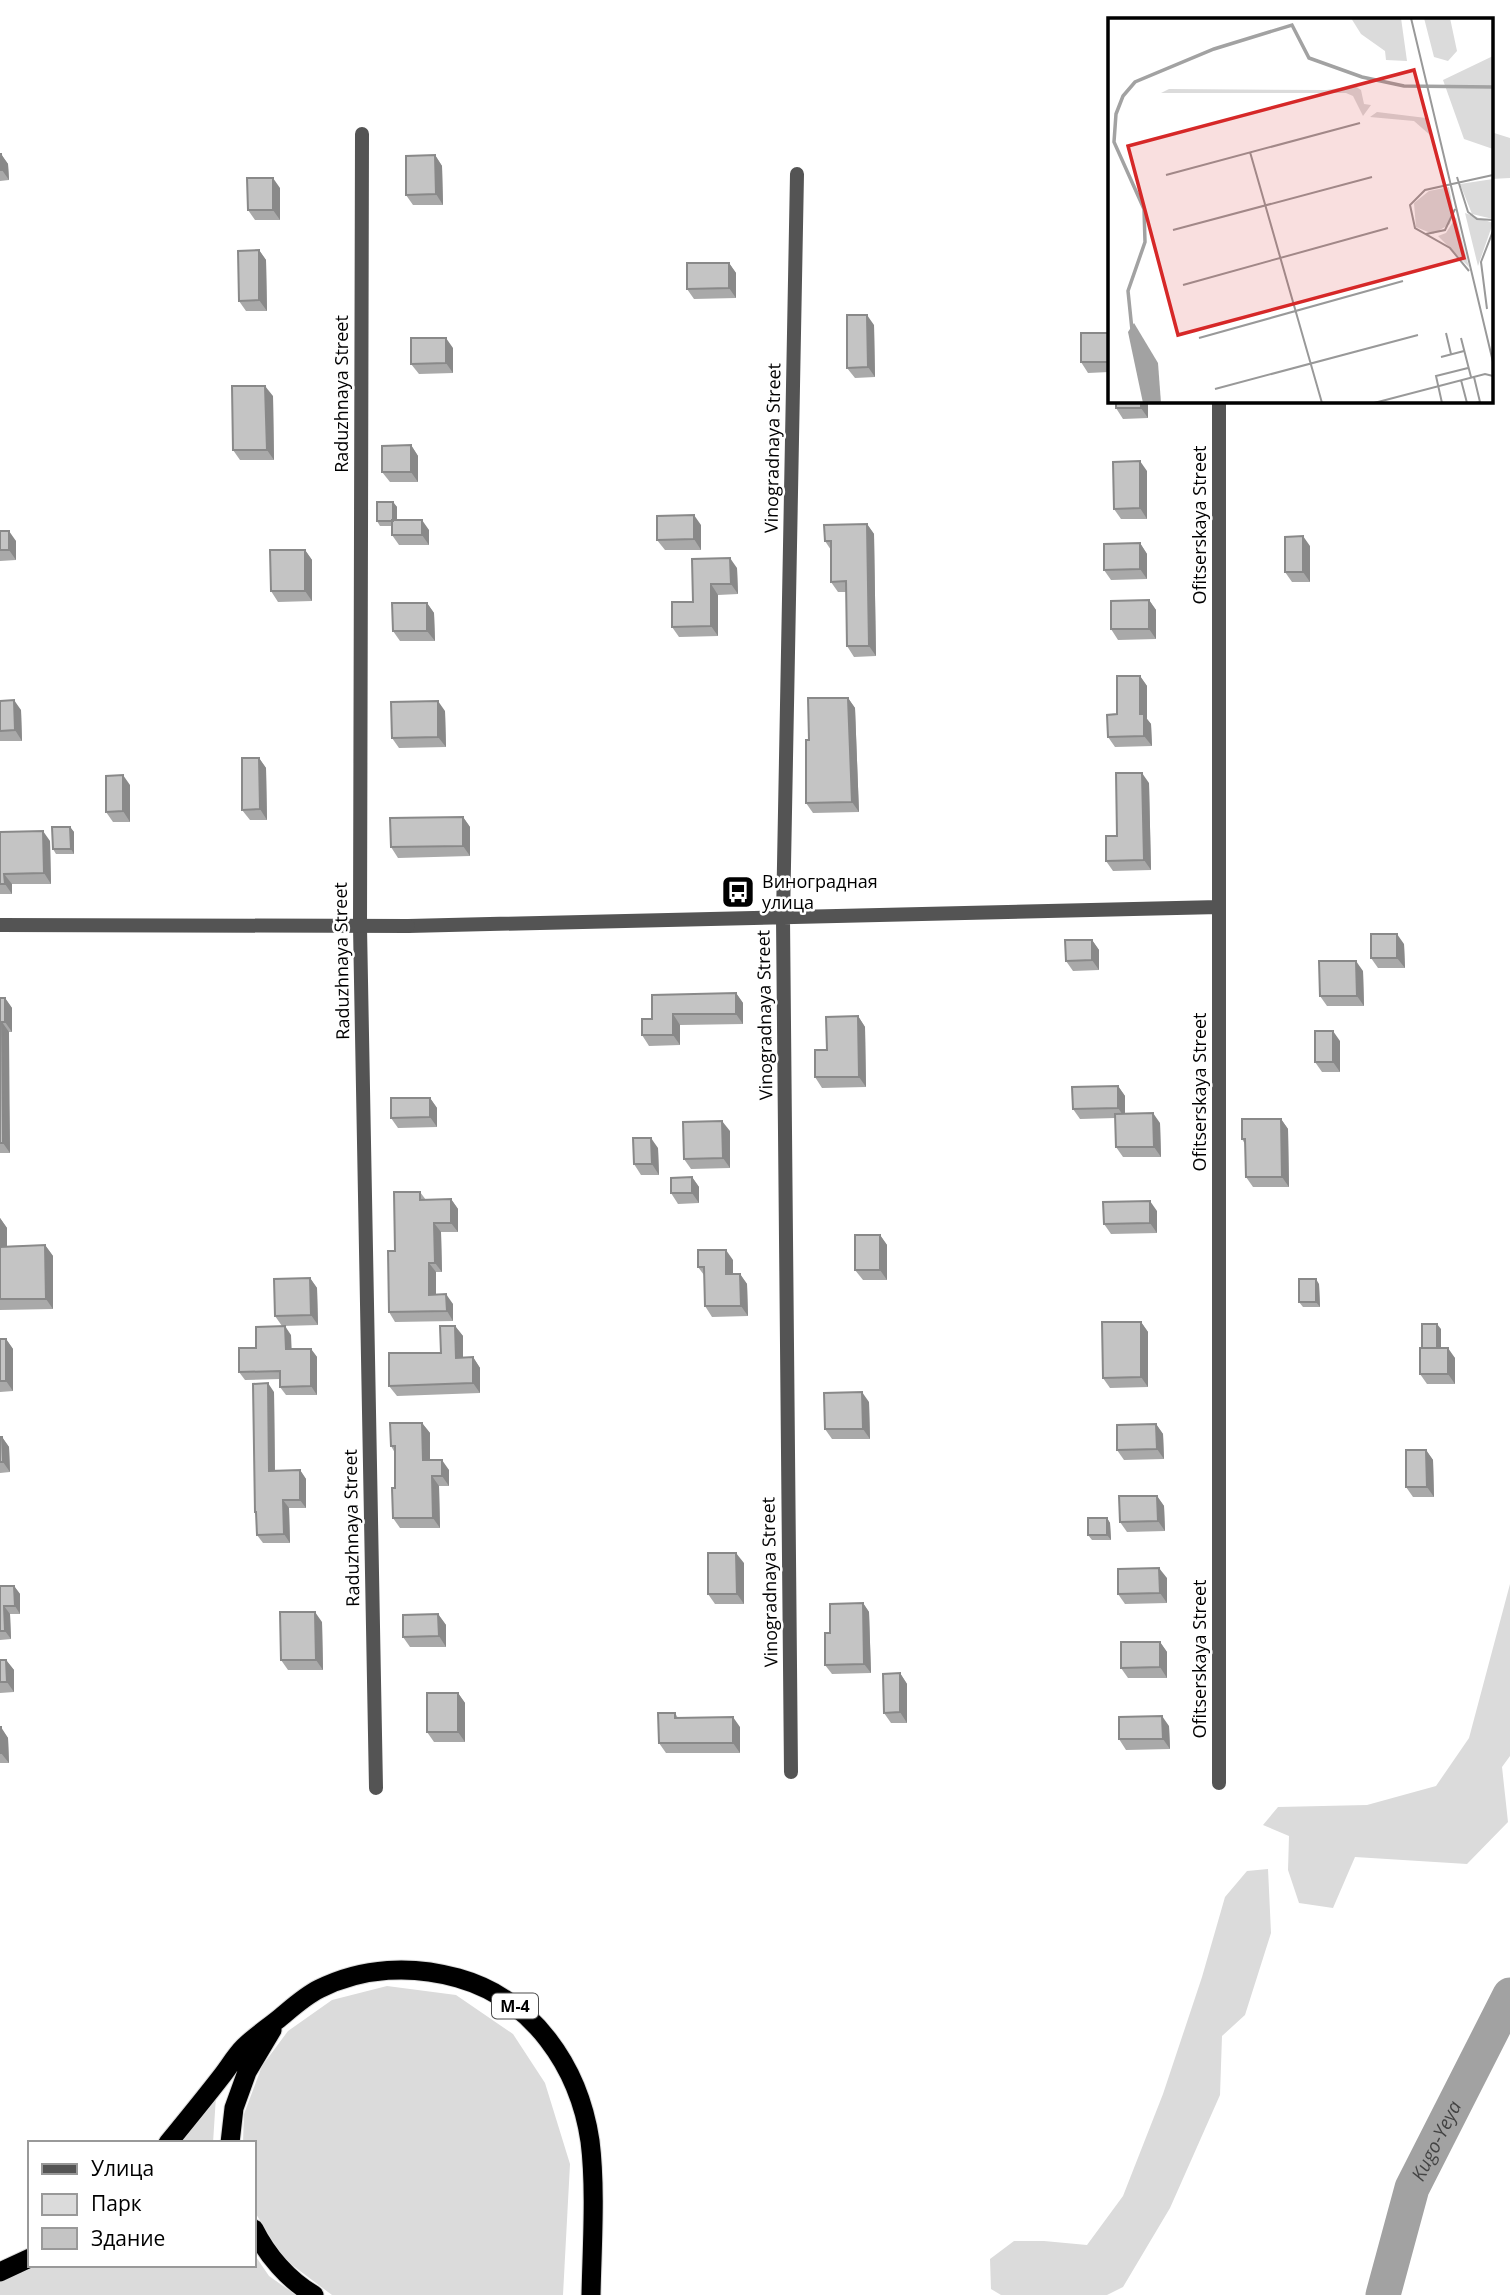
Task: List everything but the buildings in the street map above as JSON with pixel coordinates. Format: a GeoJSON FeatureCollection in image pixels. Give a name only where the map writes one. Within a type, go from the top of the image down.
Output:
{"type":"FeatureCollection","features":[{"type":"Feature","properties":{"kind":"highway","name":"М-4"},"geometry":{"type":"LineString","coordinates":[[170,2141],[244,2048],[298,2003],[319,1990],[350,1977],[381,1970],[412,1969],[473,1982],[502,1997],[530,2017],[548,2037],[567,2068],[582,2105],[590,2143],[591,2295]]}},
{"type":"Feature","properties":{"kind":"highway","name":"М-4"},"geometry":{"type":"LineString","coordinates":[[230,2141],[234,2108],[247,2072],[278,2020]]}},
{"type":"Feature","properties":{"kind":"highway"},"geometry":{"type":"LineString","coordinates":[[256,2233],[261,2244],[282,2270],[314,2295]]}},
{"type":"Feature","properties":{"kind":"highway"},"geometry":{"type":"LineString","coordinates":[[0,2272],[28,2259]]}},
{"type":"Feature","properties":{"kind":"street","name":"Raduzhnaya Street"},"geometry":{"type":"LineString","coordinates":[[362,134],[360,927],[376,1787]]}},
{"type":"Feature","properties":{"kind":"street","name":"Vinogradnaya Street"},"geometry":{"type":"LineString","coordinates":[[791,1772],[783,918],[797,174]]}},
{"type":"Feature","properties":{"kind":"street","name":"Ofitserskaya Street"},"geometry":{"type":"LineString","coordinates":[[1219,402],[1219,1783]]}},
{"type":"Feature","properties":{"kind":"street"},"geometry":{"type":"LineString","coordinates":[[0,925],[360,927],[1219,907]]}},
{"type":"Feature","properties":{"kind":"green space"},"geometry":{"type":"Polygon","coordinates":[[[1492,132],[1510,138],[1510,178],[1492,179],[1492,132]]]}},
{"type":"Feature","properties":{"kind":"green space"},"geometry":{"type":"Polygon","coordinates":[[[1510,1584],[1510,1756],[1502,1767],[1508,1822],[1467,1864],[1355,1857],[1333,1908],[1299,1903],[1288,1870],[1289,1836],[1263,1825],[1278,1807],[1367,1805],[1436,1786],[1469,1738],[1510,1584]]]}},
{"type":"Feature","properties":{"kind":"green space"},"geometry":{"type":"Polygon","coordinates":[[[1268,1869],[1271,1933],[1245,2015],[1222,2036],[1220,2095],[1170,2208],[1123,2287],[1107,2295],[1001,2295],[991,2289],[990,2259],[1014,2241],[1087,2245],[1123,2196],[1163,2094],[1225,1897],[1247,1871],[1268,1869]]]}},
{"type":"Feature","properties":{"kind":"green space"},"geometry":{"type":"Polygon","coordinates":[[[387,1986],[456,1995],[513,2034],[545,2083],[570,2164],[563,2295],[332,2295],[284,2259],[256,2214],[256,2141],[243,2141],[244,2114],[262,2066],[288,2031],[332,2000],[387,1986]]]}},
{"type":"Feature","properties":{"kind":"green space"},"geometry":{"type":"Polygon","coordinates":[[[216,2096],[213,2141],[174,2141],[216,2096]]]}},
{"type":"Feature","properties":{"kind":"green space"},"geometry":{"type":"Polygon","coordinates":[[[256,2257],[269,2276],[296,2295],[0,2295],[0,2281],[29,2267],[256,2267],[256,2257]]]}},
{"type":"Feature","properties":{"kind":"waterway","name":"Kugo-Yeya"},"geometry":{"type":"LineString","coordinates":[[1383,2295],[1412,2188],[1510,1995]]}},
{"type":"Feature","properties":{"kind":"place","name":"Виноградная улица"},"geometry":{"type":"Point","coordinates":[738,892]}}]}
